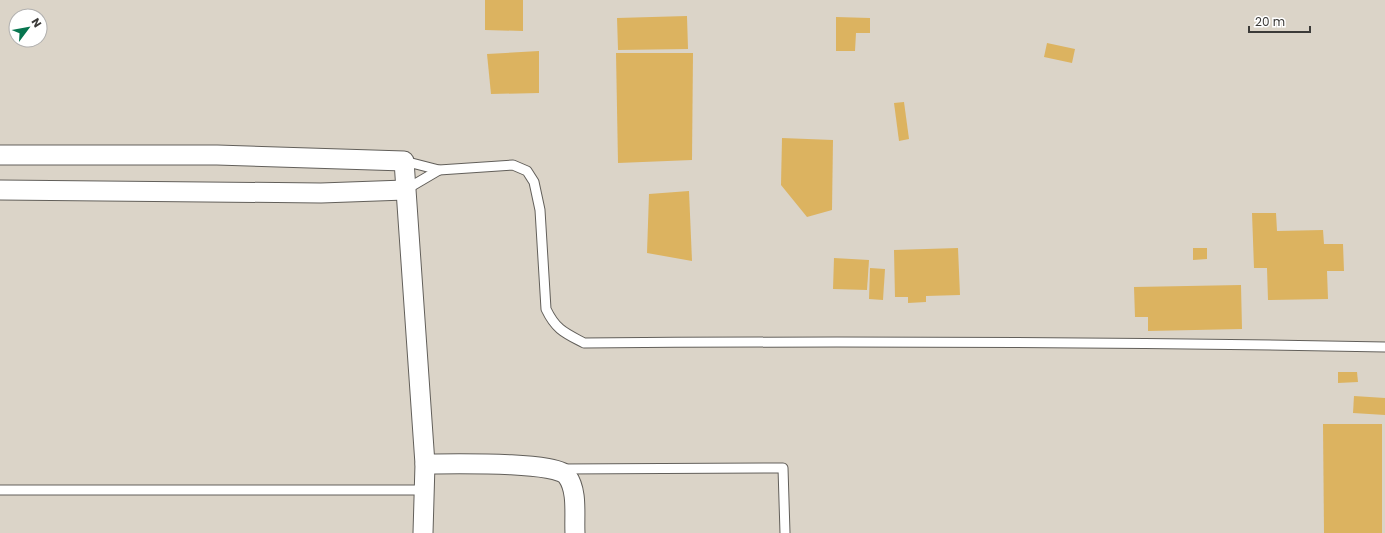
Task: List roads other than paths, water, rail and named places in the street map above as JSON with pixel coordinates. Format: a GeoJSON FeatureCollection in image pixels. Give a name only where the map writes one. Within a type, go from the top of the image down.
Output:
{"type":"FeatureCollection","features":[{"type":"Feature","properties":{"kind":"street"},"geometry":{"type":"LineString","coordinates":[[0,155],[217,155],[404,161],[425,464],[423,533]]}},
{"type":"Feature","properties":{"kind":"street"},"geometry":{"type":"LineString","coordinates":[[0,190],[321,194],[405,190]]}},
{"type":"Feature","properties":{"kind":"street"},"geometry":{"type":"LineString","coordinates":[[425,464],[529,466],[554,469],[566,474],[573,487],[575,533]]}},
{"type":"Feature","properties":{"kind":"lane"},"geometry":{"type":"LineString","coordinates":[[404,161],[439,170],[513,165],[527,170],[534,182],[540,210],[546,309],[552,322],[561,332],[584,343],[1180,343],[1385,347]]}},
{"type":"Feature","properties":{"kind":"lane"},"geometry":{"type":"LineString","coordinates":[[405,190],[439,170]]}},
{"type":"Feature","properties":{"kind":"lane"},"geometry":{"type":"LineString","coordinates":[[554,469],[783,468],[785,533]]}},
{"type":"Feature","properties":{"kind":"lane"},"geometry":{"type":"LineString","coordinates":[[0,490],[424,490]]}}]}
